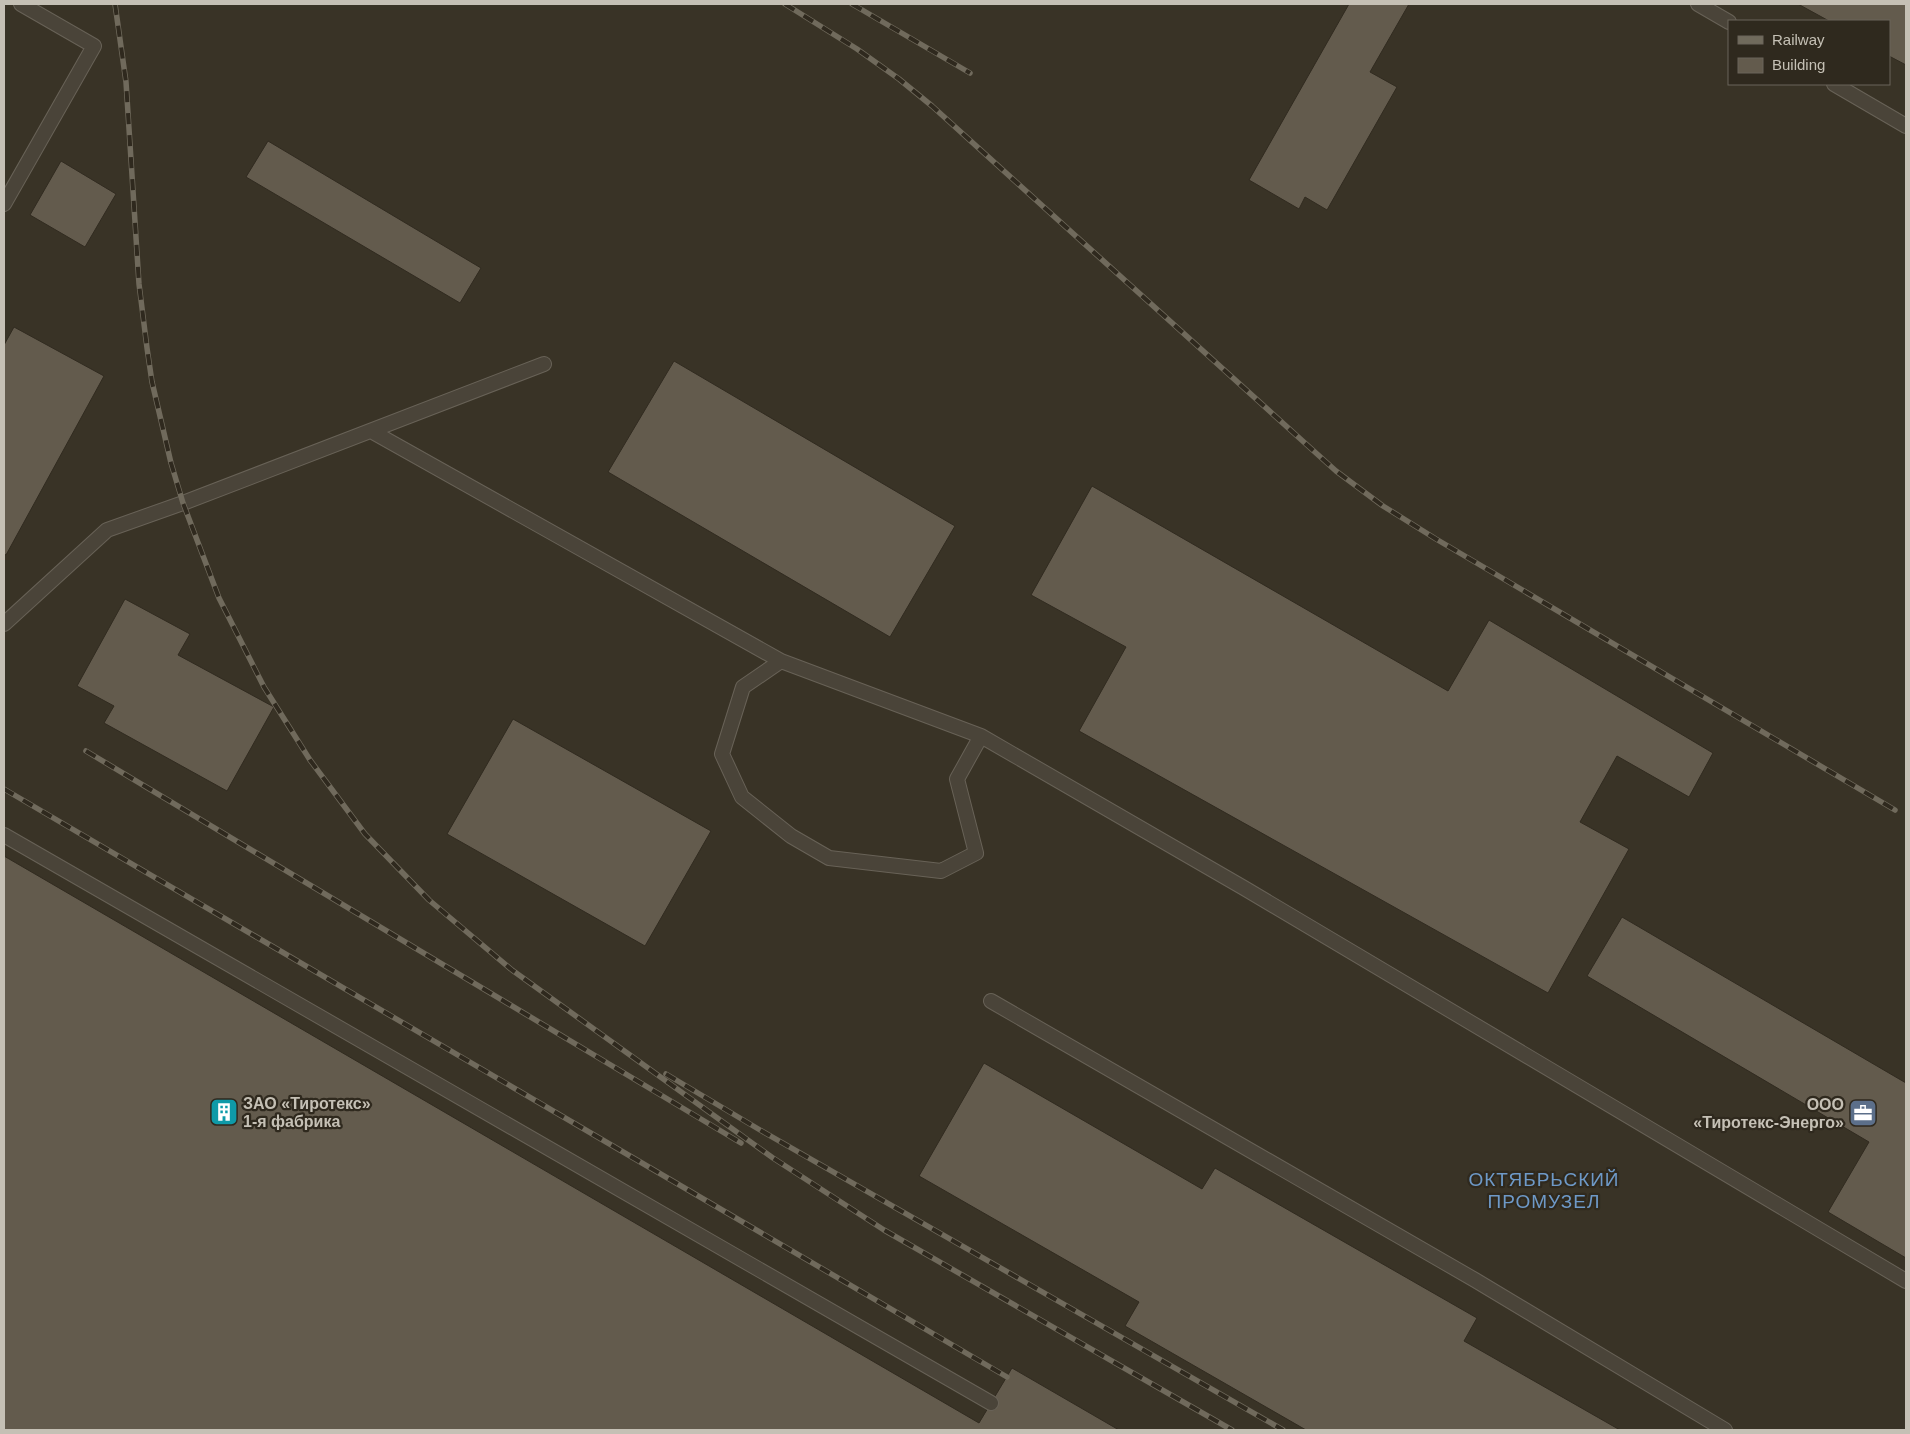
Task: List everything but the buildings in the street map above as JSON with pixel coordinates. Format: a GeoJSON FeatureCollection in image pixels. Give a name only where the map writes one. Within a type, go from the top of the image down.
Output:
{"type":"FeatureCollection","features":[{"type":"Feature","properties":{"kind":"lane"},"geometry":{"type":"LineString","coordinates":[[4,204],[94,46],[21,4]]}},
{"type":"Feature","properties":{"kind":"lane"},"geometry":{"type":"LineString","coordinates":[[1698,4],[1728,21]]}},
{"type":"Feature","properties":{"kind":"lane"},"geometry":{"type":"LineString","coordinates":[[1836,85],[1906,126]]}},
{"type":"Feature","properties":{"kind":"lane"},"geometry":{"type":"LineString","coordinates":[[4,624],[107,530],[183,503],[544,364]]}},
{"type":"Feature","properties":{"kind":"lane"},"geometry":{"type":"LineString","coordinates":[[371,431],[780,661],[981,736],[1244,888],[1906,1281]]}},
{"type":"Feature","properties":{"kind":"lane"},"geometry":{"type":"LineString","coordinates":[[780,661],[743,687],[722,754],[742,797],[791,836],[829,858],[941,870],[976,853],[956,779],[981,736]]}},
{"type":"Feature","properties":{"kind":"lane"},"geometry":{"type":"LineString","coordinates":[[4,835],[991,1403]]}},
{"type":"Feature","properties":{"kind":"lane"},"geometry":{"type":"LineString","coordinates":[[991,1001],[1475,1280],[1725,1430]]}},
{"type":"Feature","properties":{"kind":"railway"},"geometry":{"type":"LineString","coordinates":[[115,4],[126,82],[139,284],[147,348],[152,382],[171,463],[183,503],[219,598],[264,687],[310,760],[365,834],[429,900],[512,970],[773,1158],[884,1230],[1232,1430]]}},
{"type":"Feature","properties":{"kind":"railway"},"geometry":{"type":"LineString","coordinates":[[785,4],[857,49],[899,79],[932,106],[1336,471],[1383,506],[1895,810]]}},
{"type":"Feature","properties":{"kind":"railway"},"geometry":{"type":"LineString","coordinates":[[852,4],[970,73]]}},
{"type":"Feature","properties":{"kind":"railway"},"geometry":{"type":"LineString","coordinates":[[86,751],[741,1143]]}},
{"type":"Feature","properties":{"kind":"railway"},"geometry":{"type":"LineString","coordinates":[[4,789],[1007,1377]]}},
{"type":"Feature","properties":{"kind":"railway"},"geometry":{"type":"LineString","coordinates":[[666,1074],[760,1130],[1283,1430]]}},
{"type":"Feature","properties":{"kind":"place","name":"ЗАО «Тиротекс» 1-я фабрика"},"geometry":{"type":"Point","coordinates":[224,1112]}},
{"type":"Feature","properties":{"kind":"place","name":"ООО «Тиротекс-Энерго»"},"geometry":{"type":"Point","coordinates":[1863,1113]}},
{"type":"Feature","properties":{"kind":"district","name":"ОКТЯБРЬСКИЙ ПРОМУЗЕЛ"},"geometry":{"type":"Point","coordinates":[1544,1190]}}]}
